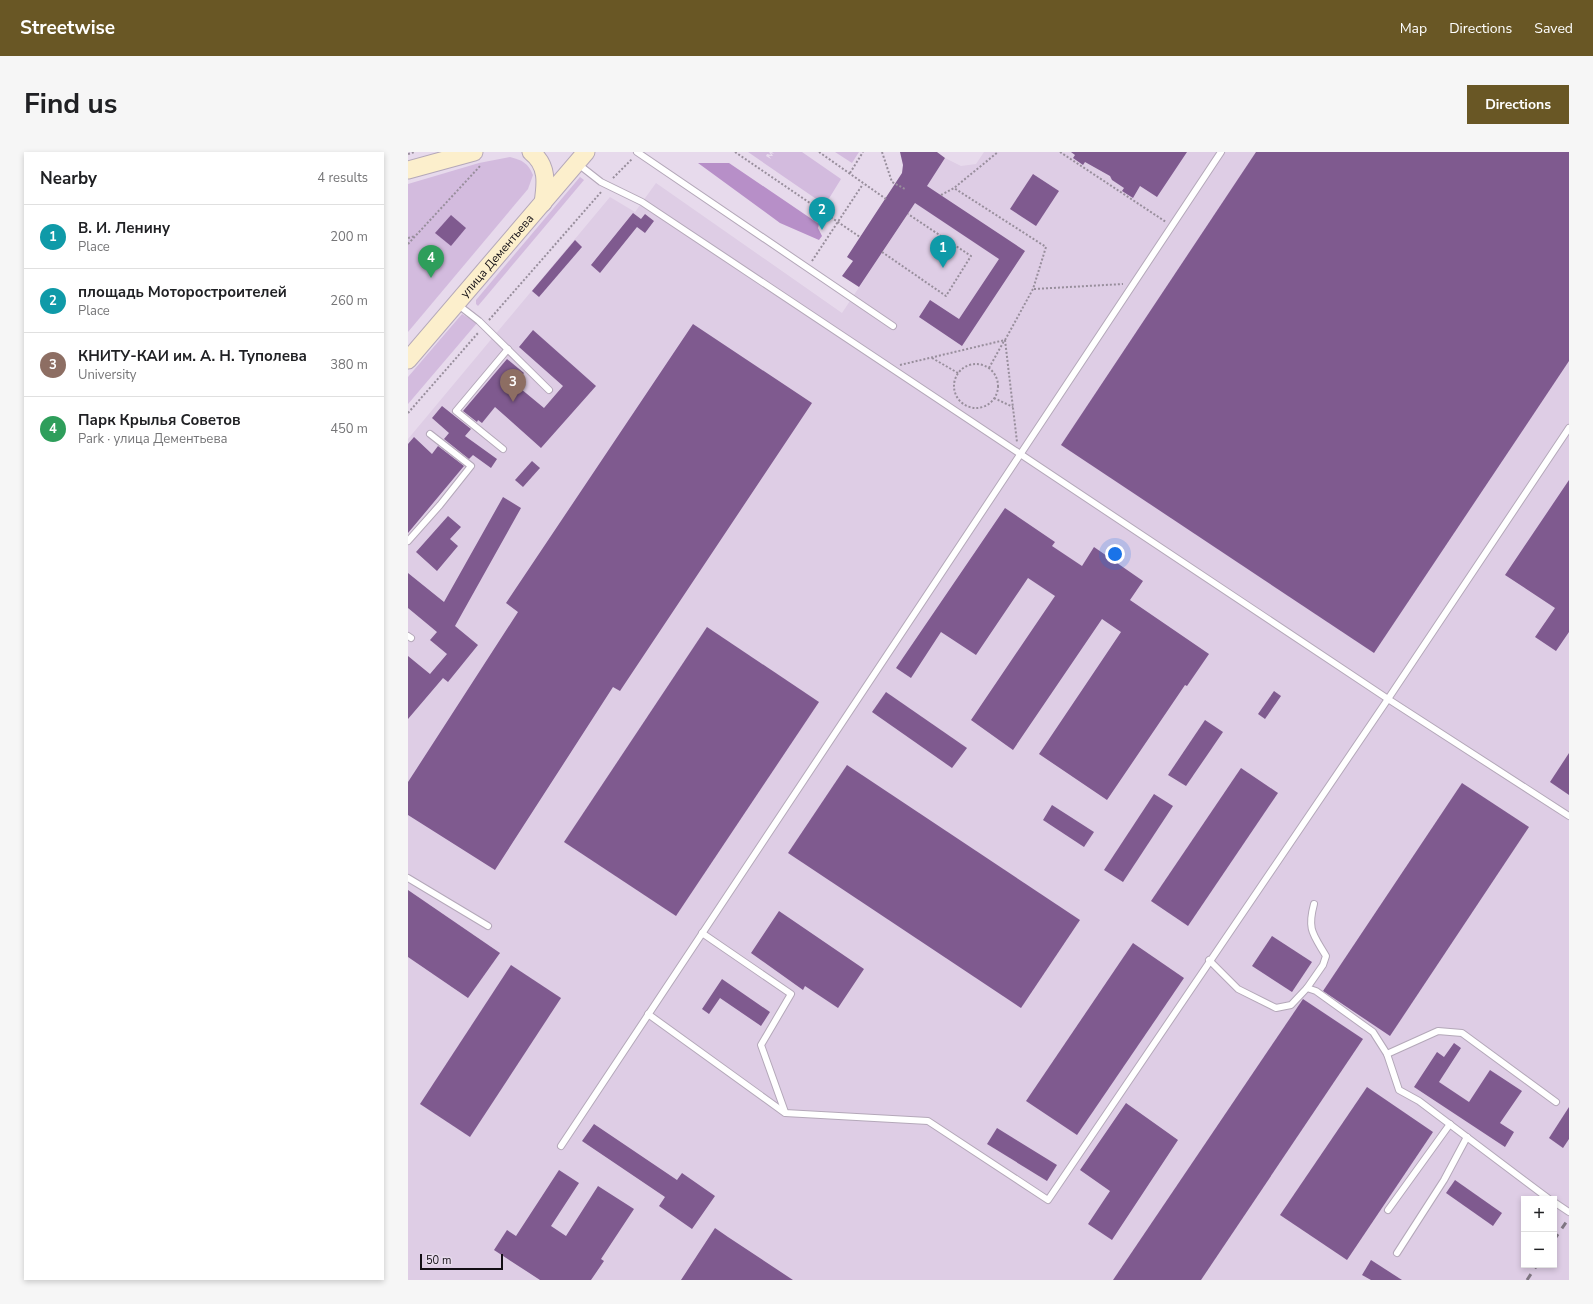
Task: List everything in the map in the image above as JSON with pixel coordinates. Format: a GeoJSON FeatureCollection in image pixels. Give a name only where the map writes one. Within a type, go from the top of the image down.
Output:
{"type":"FeatureCollection","features":[{"type":"Feature","properties":{"kind":"main road"},"geometry":{"type":"LineString","coordinates":[[531,152],[540,160],[543,166],[545,188],[543,203]]}},
{"type":"Feature","properties":{"kind":"main road","name":"улица Дементьева"},"geometry":{"type":"LineString","coordinates":[[408,360],[543,203],[581,155]]}},
{"type":"Feature","properties":{"kind":"main road"},"geometry":{"type":"LineString","coordinates":[[408,170],[479,157]]}},
{"type":"Feature","properties":{"kind":"lane"},"geometry":{"type":"LineString","coordinates":[[561,1146],[1019,454],[1221,152]]}},
{"type":"Feature","properties":{"kind":"lane"},"geometry":{"type":"LineString","coordinates":[[637,153],[893,326]]}},
{"type":"Feature","properties":{"kind":"lane"},"geometry":{"type":"LineString","coordinates":[[581,155],[607,185],[642,202],[1388,699],[1569,816]]}},
{"type":"Feature","properties":{"kind":"lane"},"geometry":{"type":"LineString","coordinates":[[457,304],[484,326],[549,390]]}},
{"type":"Feature","properties":{"kind":"lane"},"geometry":{"type":"LineString","coordinates":[[503,449],[456,411],[508,349]]}},
{"type":"Feature","properties":{"kind":"lane"},"geometry":{"type":"LineString","coordinates":[[648,1014],[785,1113],[928,1121],[1048,1200],[1209,960],[1388,699],[1569,428]]}},
{"type":"Feature","properties":{"kind":"lane"},"geometry":{"type":"LineString","coordinates":[[408,541],[440,505],[471,466],[430,434]]}},
{"type":"Feature","properties":{"kind":"lane"},"geometry":{"type":"LineString","coordinates":[[408,878],[488,926]]}},
{"type":"Feature","properties":{"kind":"lane"},"geometry":{"type":"LineString","coordinates":[[1209,960],[1238,989],[1276,1008],[1291,1005],[1307,988],[1323,965],[1326,956],[1313,934],[1310,922],[1314,904]]}},
{"type":"Feature","properties":{"kind":"lane"},"geometry":{"type":"LineString","coordinates":[[702,933],[791,994],[761,1044],[785,1113]]}},
{"type":"Feature","properties":{"kind":"lane"},"geometry":{"type":"LineString","coordinates":[[1307,988],[1316,991],[1373,1032],[1387,1054],[1399,1090],[1419,1101],[1545,1196]]}},
{"type":"Feature","properties":{"kind":"lane"},"geometry":{"type":"LineString","coordinates":[[1387,1054],[1438,1031],[1462,1033],[1556,1102]]}},
{"type":"Feature","properties":{"kind":"lane"},"geometry":{"type":"LineString","coordinates":[[1388,1210],[1450,1124]]}},
{"type":"Feature","properties":{"kind":"lane"},"geometry":{"type":"LineString","coordinates":[[1396,1253],[1444,1180],[1467,1137]]}},
{"type":"Feature","properties":{"kind":"lane"},"geometry":{"type":"LineString","coordinates":[[1557,1204],[1569,1212]]}},
{"type":"Feature","properties":{"kind":"path"},"geometry":{"type":"LineString","coordinates":[[408,154],[415,152]]}},
{"type":"Feature","properties":{"kind":"path"},"geometry":{"type":"LineString","coordinates":[[735,152],[860,237]]}},
{"type":"Feature","properties":{"kind":"path"},"geometry":{"type":"LineString","coordinates":[[819,152],[886,199]]}},
{"type":"Feature","properties":{"kind":"path"},"geometry":{"type":"LineString","coordinates":[[850,173],[863,152]]}},
{"type":"Feature","properties":{"kind":"path"},"geometry":{"type":"LineString","coordinates":[[882,152],[892,182],[905,189]]}},
{"type":"Feature","properties":{"kind":"path"},"geometry":{"type":"LineString","coordinates":[[941,195],[954,188],[998,152]]}},
{"type":"Feature","properties":{"kind":"path"},"geometry":{"type":"LineString","coordinates":[[1060,152],[1171,226]]}},
{"type":"Feature","properties":{"kind":"path"},"geometry":{"type":"LineString","coordinates":[[408,413],[607,185],[637,153]]}},
{"type":"Feature","properties":{"kind":"path"},"geometry":{"type":"LineString","coordinates":[[408,244],[417,236],[479,157]]}},
{"type":"Feature","properties":{"kind":"path"},"geometry":{"type":"LineString","coordinates":[[808,268],[863,184]]}},
{"type":"Feature","properties":{"kind":"path"},"geometry":{"type":"LineString","coordinates":[[954,188],[1046,247],[1033,289],[989,368]]}},
{"type":"Feature","properties":{"kind":"path"},"geometry":{"type":"LineString","coordinates":[[882,252],[946,296],[971,256],[908,214]]}},
{"type":"Feature","properties":{"kind":"path"},"geometry":{"type":"LineString","coordinates":[[408,238],[417,236]]}},
{"type":"Feature","properties":{"kind":"path"},"geometry":{"type":"LineString","coordinates":[[1033,289],[1132,284]]}},
{"type":"Feature","properties":{"kind":"path"},"geometry":{"type":"LineString","coordinates":[[889,367],[1005,340]]}},
{"type":"Feature","properties":{"kind":"path"},"geometry":{"type":"LineString","coordinates":[[1005,340],[1019,454]]}},
{"type":"Feature","properties":{"kind":"path"},"geometry":{"type":"LineString","coordinates":[[931,357],[958,373]]}},
{"type":"Feature","properties":{"kind":"path"},"geometry":{"type":"LineString","coordinates":[[976,364],[989,368],[997,378],[998,385],[994,398],[986,405],[981,407],[965,404],[960,400],[955,390],[958,373],[969,365],[976,364]]}},
{"type":"Feature","properties":{"kind":"path"},"geometry":{"type":"LineString","coordinates":[[994,398],[1013,407]]}},
{"type":"Feature","properties":{"kind":"shaded area"},"geometry":{"type":"Polygon","coordinates":[[[748,152],[769,152],[771,155],[767,154],[766,156],[771,159],[769,156],[773,156],[771,153],[774,154],[772,152],[802,152],[841,179],[825,205],[748,152]]]}},
{"type":"Feature","properties":{"kind":"shaded area"},"geometry":{"type":"Polygon","coordinates":[[[835,152],[859,152],[852,163],[835,152]]]}},
{"type":"Feature","properties":{"kind":"shaded area"},"geometry":{"type":"Polygon","coordinates":[[[984,152],[1569,152],[1569,1280],[408,1280],[408,439],[610,197],[635,212],[656,183],[842,313],[945,158],[961,166],[976,164],[984,152]]]}},
{"type":"Feature","properties":{"kind":"shaded area"},"geometry":{"type":"Polygon","coordinates":[[[510,157],[518,159],[524,163],[531,171],[533,175],[528,189],[408,332],[408,184],[479,163],[510,157]]]}},
{"type":"Feature","properties":{"kind":"shaded area"},"geometry":{"type":"Polygon","coordinates":[[[698,163],[729,163],[819,224],[818,228],[822,236],[819,240],[780,223],[698,163]]]}},
{"type":"Feature","properties":{"kind":"shaded area"},"geometry":{"type":"Polygon","coordinates":[[[580,177],[584,180],[478,306],[476,304],[476,300],[580,177]]]}},
{"type":"Feature","properties":{"kind":"shaded area"},"geometry":{"type":"Polygon","coordinates":[[[462,314],[477,323],[408,404],[408,377],[462,314]]]}},
{"type":"Feature","properties":{"kind":"building"},"geometry":{"type":"Polygon","coordinates":[[[900,152],[937,152],[945,158],[927,186],[1025,251],[962,346],[919,317],[930,300],[959,319],[999,259],[915,203],[859,287],[842,276],[853,261],[847,257],[902,173],[903,165],[900,152]]]}},
{"type":"Feature","properties":{"kind":"building"},"geometry":{"type":"Polygon","coordinates":[[[1071,152],[1187,152],[1157,197],[1140,186],[1133,198],[1122,191],[1124,188],[1112,180],[1110,176],[1085,162],[1083,165],[1073,158],[1075,155],[1071,152]]]}},
{"type":"Feature","properties":{"kind":"building"},"geometry":{"type":"Polygon","coordinates":[[[1256,152],[1569,152],[1569,361],[1374,653],[1061,445],[1256,152]]]}},
{"type":"Feature","properties":{"kind":"building"},"geometry":{"type":"Polygon","coordinates":[[[1033,174],[1059,191],[1036,226],[1010,209],[1033,174]]]}},
{"type":"Feature","properties":{"kind":"building"},"geometry":{"type":"Polygon","coordinates":[[[633,213],[641,219],[645,214],[654,221],[645,233],[637,227],[600,273],[591,265],[633,213]]]}},
{"type":"Feature","properties":{"kind":"building"},"geometry":{"type":"Polygon","coordinates":[[[451,215],[466,228],[451,246],[435,233],[451,215]]]}},
{"type":"Feature","properties":{"kind":"building"},"geometry":{"type":"Polygon","coordinates":[[[575,240],[582,247],[539,297],[532,291],[575,240]]]}},
{"type":"Feature","properties":{"kind":"building"},"geometry":{"type":"Polygon","coordinates":[[[693,324],[812,403],[620,691],[613,687],[495,870],[408,815],[408,782],[518,612],[506,603],[693,324]]]}},
{"type":"Feature","properties":{"kind":"building"},"geometry":{"type":"Polygon","coordinates":[[[533,330],[596,386],[541,448],[495,407],[482,423],[478,420],[477,422],[463,411],[507,359],[524,373],[515,384],[544,408],[563,386],[519,347],[533,330]]]}},
{"type":"Feature","properties":{"kind":"building"},"geometry":{"type":"Polygon","coordinates":[[[442,406],[471,429],[465,436],[497,459],[491,468],[473,455],[469,459],[444,439],[449,433],[432,418],[442,406]]]}},
{"type":"Feature","properties":{"kind":"building"},"geometry":{"type":"Polygon","coordinates":[[[414,437],[432,454],[438,446],[464,466],[408,533],[408,444],[414,437]]]}},
{"type":"Feature","properties":{"kind":"building"},"geometry":{"type":"Polygon","coordinates":[[[532,461],[540,468],[523,487],[515,480],[532,461]]]}},
{"type":"Feature","properties":{"kind":"building"},"geometry":{"type":"Polygon","coordinates":[[[1569,480],[1569,632],[1556,651],[1535,637],[1555,608],[1505,575],[1569,480]]]}},
{"type":"Feature","properties":{"kind":"building"},"geometry":{"type":"Polygon","coordinates":[[[503,497],[521,508],[455,626],[478,645],[448,682],[443,678],[408,719],[408,656],[430,674],[447,654],[430,640],[437,632],[408,608],[408,573],[444,602],[503,497]]]}},
{"type":"Feature","properties":{"kind":"building"},"geometry":{"type":"Polygon","coordinates":[[[1005,508],[1055,542],[1052,546],[1082,566],[1094,547],[1143,581],[1130,600],[1209,654],[1187,686],[1185,685],[1107,800],[1039,754],[1121,632],[1102,619],[1013,750],[971,720],[1055,596],[1028,578],[976,655],[941,632],[911,678],[896,668],[1005,508]]]}},
{"type":"Feature","properties":{"kind":"building"},"geometry":{"type":"Polygon","coordinates":[[[448,516],[461,527],[450,539],[458,546],[437,571],[416,552],[448,516]]]}},
{"type":"Feature","properties":{"kind":"building"},"geometry":{"type":"Polygon","coordinates":[[[707,627],[819,702],[676,916],[564,842],[707,627]]]}},
{"type":"Feature","properties":{"kind":"building"},"geometry":{"type":"Polygon","coordinates":[[[1274,691],[1281,696],[1265,719],[1258,714],[1274,691]]]}},
{"type":"Feature","properties":{"kind":"building"},"geometry":{"type":"Polygon","coordinates":[[[886,692],[967,748],[952,768],[872,712],[886,692]]]}},
{"type":"Feature","properties":{"kind":"building"},"geometry":{"type":"Polygon","coordinates":[[[1205,720],[1223,732],[1186,786],[1168,775],[1205,720]]]}},
{"type":"Feature","properties":{"kind":"building"},"geometry":{"type":"Polygon","coordinates":[[[1569,753],[1569,795],[1550,782],[1569,753]]]}},
{"type":"Feature","properties":{"kind":"building"},"geometry":{"type":"Polygon","coordinates":[[[847,765],[1080,920],[1021,1008],[788,853],[847,765]]]}},
{"type":"Feature","properties":{"kind":"building"},"geometry":{"type":"Polygon","coordinates":[[[1241,768],[1278,793],[1188,926],[1151,901],[1241,768]]]}},
{"type":"Feature","properties":{"kind":"building"},"geometry":{"type":"Polygon","coordinates":[[[1462,783],[1529,827],[1390,1036],[1323,991],[1462,783]]]}},
{"type":"Feature","properties":{"kind":"building"},"geometry":{"type":"Polygon","coordinates":[[[1154,794],[1173,806],[1123,882],[1104,870],[1154,794]]]}},
{"type":"Feature","properties":{"kind":"building"},"geometry":{"type":"Polygon","coordinates":[[[1052,805],[1094,832],[1084,847],[1043,820],[1052,805]]]}},
{"type":"Feature","properties":{"kind":"building"},"geometry":{"type":"Polygon","coordinates":[[[408,890],[500,953],[468,998],[408,957],[408,890]]]}},
{"type":"Feature","properties":{"kind":"building"},"geometry":{"type":"Polygon","coordinates":[[[779,911],[864,969],[838,1008],[805,986],[803,990],[751,953],[779,911]]]}},
{"type":"Feature","properties":{"kind":"building"},"geometry":{"type":"Polygon","coordinates":[[[1272,936],[1312,962],[1292,992],[1252,966],[1272,936]]]}},
{"type":"Feature","properties":{"kind":"building"},"geometry":{"type":"Polygon","coordinates":[[[1133,943],[1184,978],[1077,1135],[1026,1101],[1133,943]]]}},
{"type":"Feature","properties":{"kind":"building"},"geometry":{"type":"Polygon","coordinates":[[[511,965],[561,998],[470,1137],[420,1104],[511,965]]]}},
{"type":"Feature","properties":{"kind":"building"},"geometry":{"type":"Polygon","coordinates":[[[722,979],[770,1012],[761,1026],[720,998],[709,1014],[702,1009],[722,979]]]}},
{"type":"Feature","properties":{"kind":"building"},"geometry":{"type":"Polygon","coordinates":[[[1303,999],[1363,1039],[1201,1280],[1113,1280],[1303,999]]]}},
{"type":"Feature","properties":{"kind":"building"},"geometry":{"type":"Polygon","coordinates":[[[1454,1043],[1461,1048],[1439,1082],[1469,1102],[1490,1070],[1522,1091],[1500,1123],[1514,1132],[1505,1147],[1414,1087],[1437,1052],[1444,1057],[1454,1043]]]}},
{"type":"Feature","properties":{"kind":"building"},"geometry":{"type":"Polygon","coordinates":[[[1367,1087],[1433,1132],[1347,1260],[1280,1215],[1367,1087]]]}},
{"type":"Feature","properties":{"kind":"building"},"geometry":{"type":"Polygon","coordinates":[[[1126,1103],[1178,1140],[1112,1240],[1088,1224],[1110,1191],[1080,1170],[1126,1103]]]}},
{"type":"Feature","properties":{"kind":"building"},"geometry":{"type":"Polygon","coordinates":[[[1569,1107],[1569,1139],[1563,1148],[1549,1138],[1569,1107]]]}},
{"type":"Feature","properties":{"kind":"building"},"geometry":{"type":"Polygon","coordinates":[[[594,1124],[677,1180],[682,1173],[715,1196],[692,1229],[659,1206],[665,1197],[582,1141],[594,1124]]]}},
{"type":"Feature","properties":{"kind":"building"},"geometry":{"type":"Polygon","coordinates":[[[997,1128],[1057,1165],[1047,1181],[987,1144],[997,1128]]]}},
{"type":"Feature","properties":{"kind":"building"},"geometry":{"type":"Polygon","coordinates":[[[559,1170],[579,1183],[551,1226],[566,1236],[598,1186],[634,1209],[601,1259],[604,1261],[591,1280],[540,1280],[494,1250],[507,1230],[516,1236],[559,1170]]]}},
{"type":"Feature","properties":{"kind":"building"},"geometry":{"type":"Polygon","coordinates":[[[1455,1180],[1502,1213],[1493,1226],[1446,1193],[1455,1180]]]}},
{"type":"Feature","properties":{"kind":"building"},"geometry":{"type":"Polygon","coordinates":[[[715,1228],[728,1237],[793,1280],[681,1280],[715,1228]]]}},
{"type":"Feature","properties":{"kind":"building"},"geometry":{"type":"Polygon","coordinates":[[[1371,1260],[1402,1280],[1371,1280],[1362,1275],[1371,1260]]]}},
{"type":"Feature","properties":{"kind":"railway"},"geometry":{"type":"LineString","coordinates":[[1557,1236],[1569,1218]]}},
{"type":"Feature","properties":{"kind":"railway"},"geometry":{"type":"LineString","coordinates":[[1527,1280],[1535,1268]]}},
{"type":"Feature","properties":{"kind":"place","name":"площадь Моторостроителей"},"geometry":{"type":"Point","coordinates":[822,230]}},
{"type":"Feature","properties":{"kind":"place","name":"В. И. Ленину"},"geometry":{"type":"Point","coordinates":[943,268]}},
{"type":"Feature","properties":{"kind":"place","name":"Парк Крылья Советов"},"geometry":{"type":"Point","coordinates":[431,278]}},
{"type":"Feature","properties":{"kind":"place","name":"КНИТУ-КАИ им. А. Н. Туполева"},"geometry":{"type":"Point","coordinates":[513,402]}}]}
